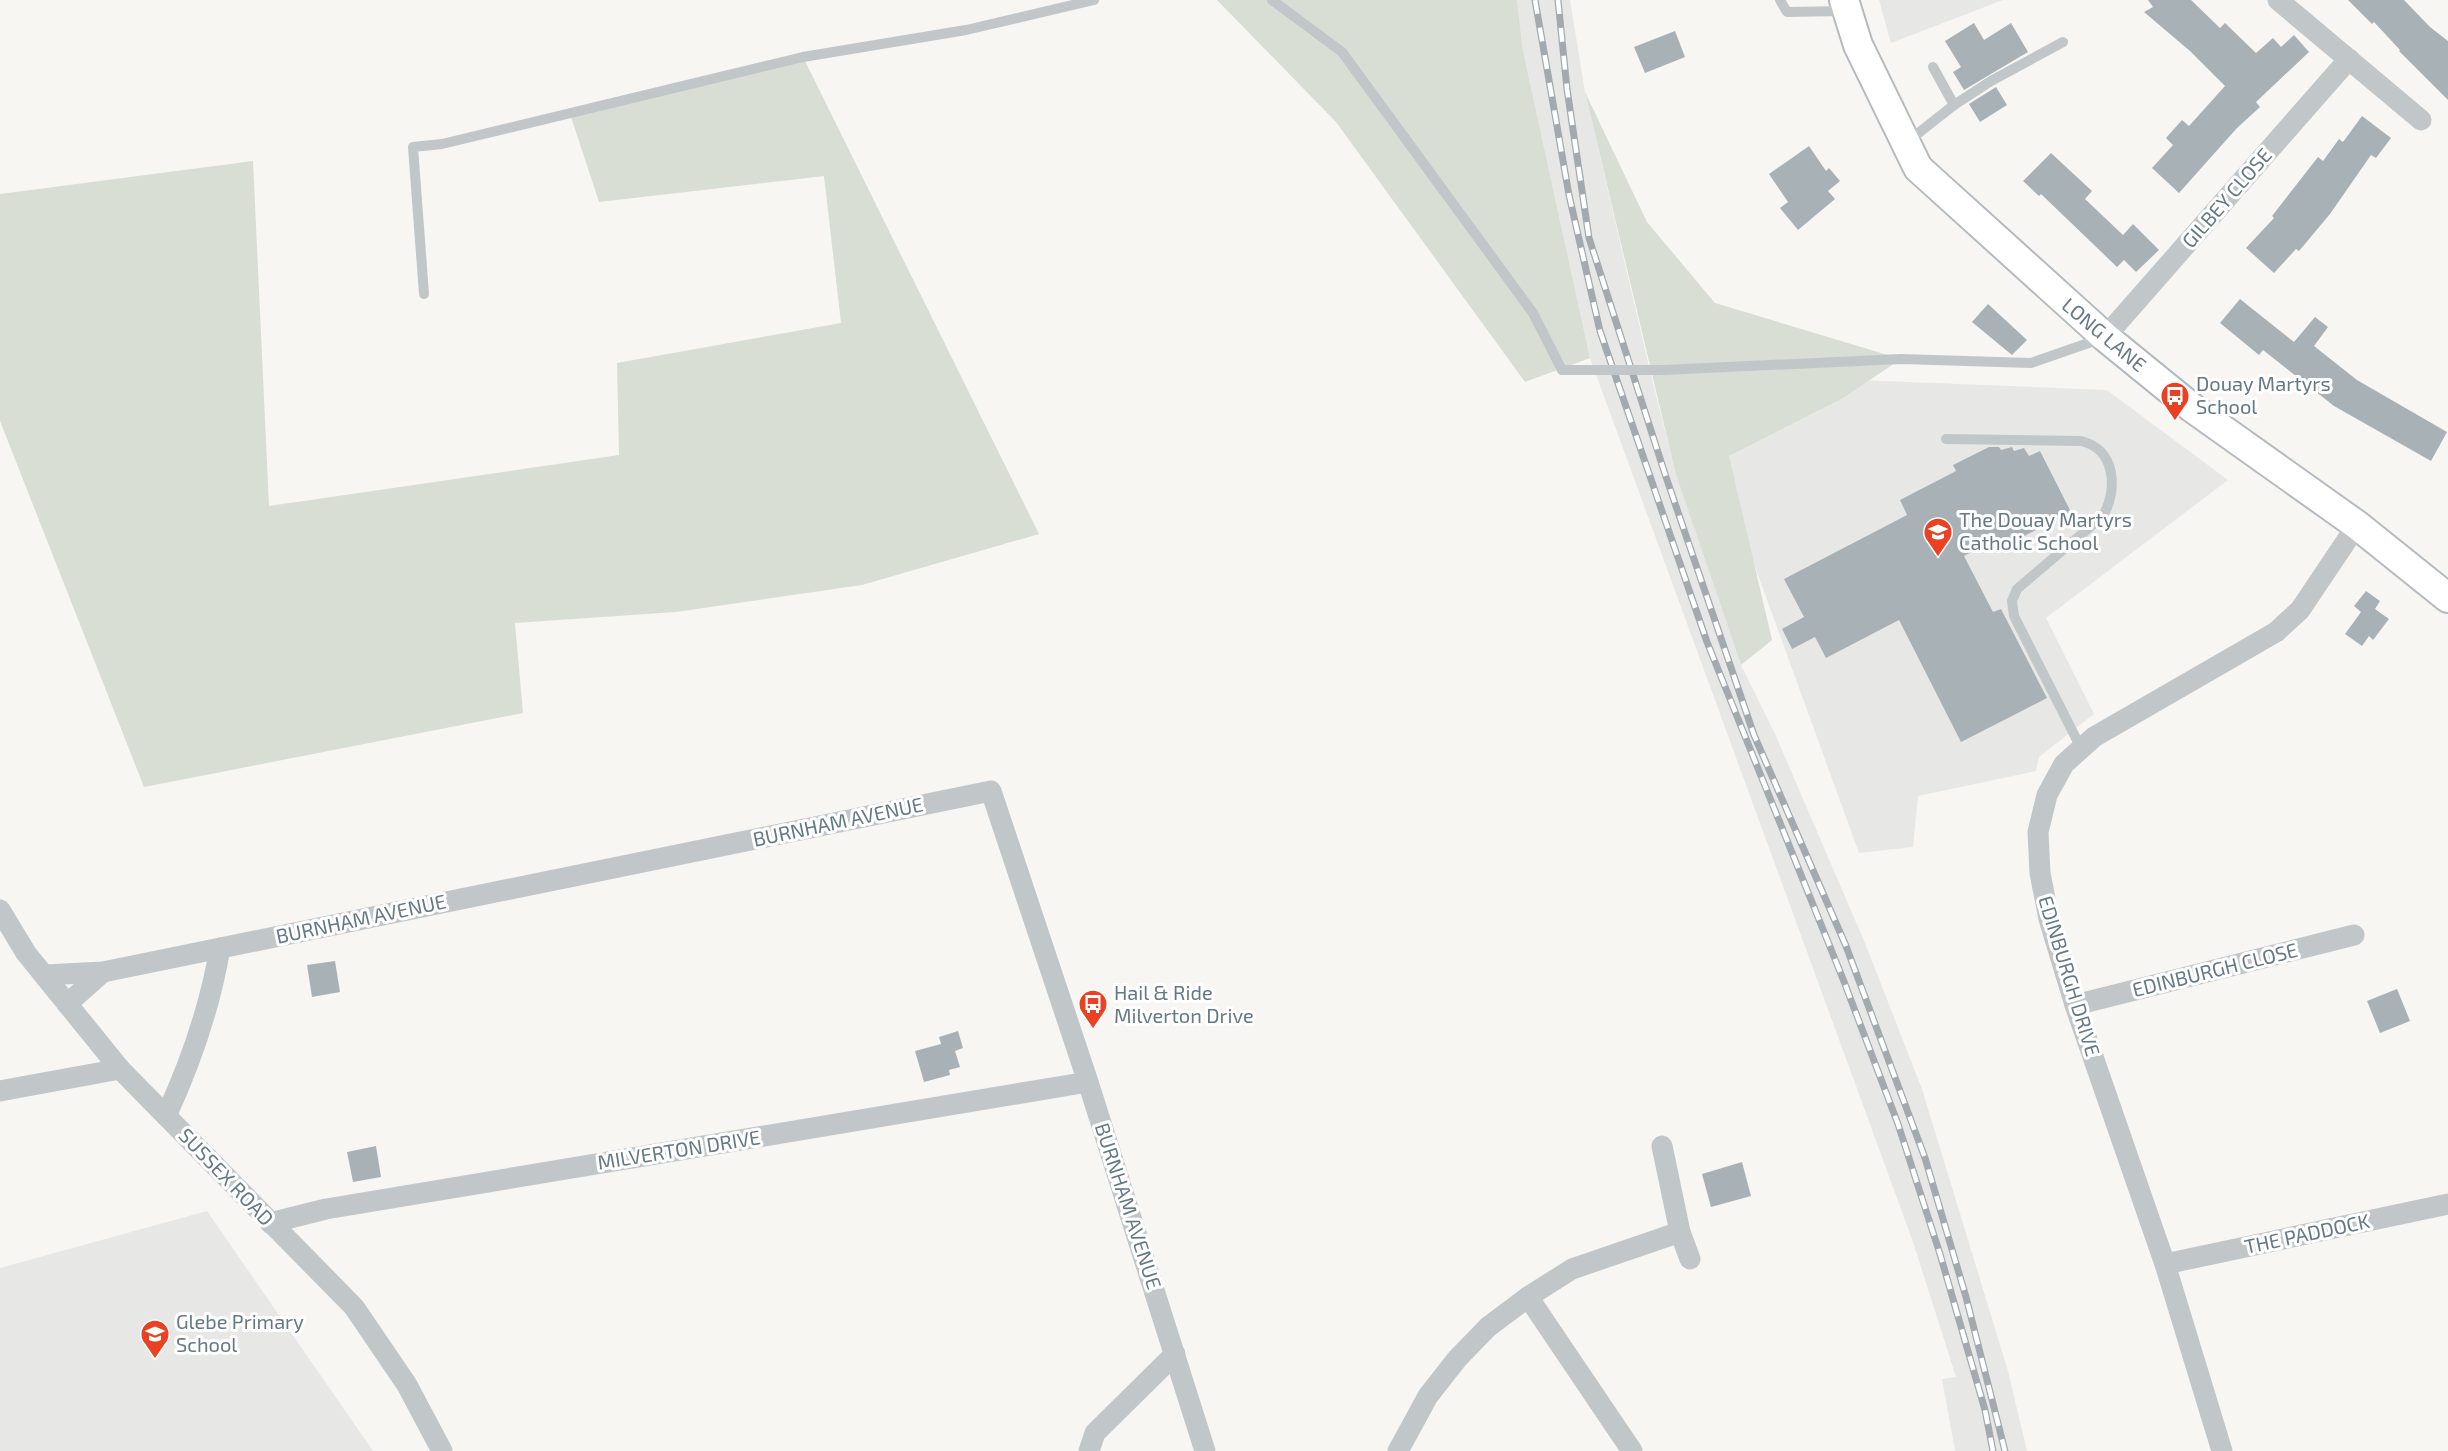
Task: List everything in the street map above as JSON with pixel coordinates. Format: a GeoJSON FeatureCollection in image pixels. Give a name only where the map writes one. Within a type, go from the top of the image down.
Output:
{"type":"FeatureCollection","features":[{"type":"Feature","properties":{"kind":"main road","name":"LONG LANE"},"geometry":{"type":"LineString","coordinates":[[1845,5],[1858,45],[1918,168],[2104,338],[2191,407],[2357,525],[2448,598]]}},
{"type":"Feature","properties":{"kind":"street"},"geometry":{"type":"LineString","coordinates":[[2278,0],[2421,120]]}},
{"type":"Feature","properties":{"kind":"street","name":"GILBEY CLOSE"},"geometry":{"type":"LineString","coordinates":[[2104,338],[2349,59]]}},
{"type":"Feature","properties":{"kind":"street","name":"EDINBURGH DRIVE"},"geometry":{"type":"LineString","coordinates":[[2222,1451],[2166,1264],[2075,1005],[2049,920],[2040,873],[2038,832],[2046,795],[2064,764],[2094,737],[2276,632],[2300,610],[2357,525]]}},
{"type":"Feature","properties":{"kind":"street","name":"BURNHAM AVENUE"},"geometry":{"type":"LineString","coordinates":[[45,975],[103,972],[991,791],[1088,1082],[1205,1451]]}},
{"type":"Feature","properties":{"kind":"street","name":"SUSSEX ROAD"},"geometry":{"type":"LineString","coordinates":[[0,910],[26,953],[120,1069],[354,1307],[406,1385],[442,1451]]}},
{"type":"Feature","properties":{"kind":"street","name":"EDINBURGH CLOSE"},"geometry":{"type":"LineString","coordinates":[[2075,1005],[2354,935]]}},
{"type":"Feature","properties":{"kind":"street"},"geometry":{"type":"LineString","coordinates":[[166,1116],[190,1064],[215,980],[220,948]]}},
{"type":"Feature","properties":{"kind":"street"},"geometry":{"type":"LineString","coordinates":[[68,1004],[103,972]]}},
{"type":"Feature","properties":{"kind":"street"},"geometry":{"type":"LineString","coordinates":[[0,1091],[120,1069]]}},
{"type":"Feature","properties":{"kind":"street","name":"MILVERTON DRIVE"},"geometry":{"type":"LineString","coordinates":[[270,1223],[326,1209],[1088,1082]]}},
{"type":"Feature","properties":{"kind":"street"},"geometry":{"type":"LineString","coordinates":[[1662,1146],[1680,1232],[1690,1259]]}},
{"type":"Feature","properties":{"kind":"street","name":"THE PADDOCK"},"geometry":{"type":"LineString","coordinates":[[2166,1264],[2448,1204]]}},
{"type":"Feature","properties":{"kind":"street"},"geometry":{"type":"LineString","coordinates":[[1399,1450],[1428,1396],[1457,1359],[1488,1327],[1528,1297],[1572,1269],[1680,1232]]}},
{"type":"Feature","properties":{"kind":"street"},"geometry":{"type":"LineString","coordinates":[[1528,1297],[1632,1451]]}},
{"type":"Feature","properties":{"kind":"street"},"geometry":{"type":"LineString","coordinates":[[1089,1451],[1095,1433],[1175,1354]]}},
{"type":"Feature","properties":{"kind":"lane"},"geometry":{"type":"LineString","coordinates":[[424,294],[413,147],[442,144],[803,57],[966,30],[1094,0]]}},
{"type":"Feature","properties":{"kind":"lane"},"geometry":{"type":"LineString","coordinates":[[1272,0],[1342,52],[1533,313],[1562,370],[1664,370],[1901,359],[2031,363],[2104,338]]}},
{"type":"Feature","properties":{"kind":"lane"},"geometry":{"type":"LineString","coordinates":[[1780,0],[1787,12],[1845,5]]}},
{"type":"Feature","properties":{"kind":"lane"},"geometry":{"type":"LineString","coordinates":[[1906,143],[1954,105],[1991,81],[2063,42]]}},
{"type":"Feature","properties":{"kind":"lane"},"geometry":{"type":"LineString","coordinates":[[1933,67],[1954,105]]}},
{"type":"Feature","properties":{"kind":"lane"},"geometry":{"type":"LineString","coordinates":[[1946,439],[2081,441],[2096,448],[2108,463],[2113,487],[2110,503],[2103,516],[2017,589],[2012,601],[2014,616],[2081,748]]}},
{"type":"Feature","properties":{"kind":"shaded area"},"geometry":{"type":"Polygon","coordinates":[[[1217,0],[1517,0],[1523,51],[1590,358],[1525,382],[1336,122],[1217,0]]]}},
{"type":"Feature","properties":{"kind":"shaded area"},"geometry":{"type":"Polygon","coordinates":[[[1517,0],[1570,0],[1585,92],[1676,475],[1741,665],[1776,736],[1865,943],[1922,1089],[2008,1371],[2027,1451],[1955,1451],[1942,1379],[1956,1377],[1913,1242],[1590,358],[1523,51],[1517,0]]]}},
{"type":"Feature","properties":{"kind":"shaded area"},"geometry":{"type":"Polygon","coordinates":[[[1879,0],[2003,0],[1891,43],[1879,0]]]}},
{"type":"Feature","properties":{"kind":"shaded area"},"geometry":{"type":"Polygon","coordinates":[[[803,57],[1039,534],[862,585],[676,612],[515,623],[523,713],[144,787],[0,421],[0,194],[253,161],[269,506],[619,455],[617,363],[841,323],[824,176],[599,202],[570,114],[803,57]]]}},
{"type":"Feature","properties":{"kind":"shaded area"},"geometry":{"type":"Polygon","coordinates":[[[1585,92],[1647,222],[1715,303],[1901,359],[1843,398],[1729,456],[1772,640],[1741,665],[1676,475],[1585,92]]]}},
{"type":"Feature","properties":{"kind":"shaded area","name":"The Douay Martyrs Catholic School"},"geometry":{"type":"Polygon","coordinates":[[[1688,373],[2107,390],[2228,480],[2046,618],[2094,714],[2039,757],[2036,771],[1918,796],[1913,847],[1859,853],[1730,498],[1688,373]]]}},
{"type":"Feature","properties":{"kind":"shaded area","name":"Glebe Primary School"},"geometry":{"type":"Polygon","coordinates":[[[207,1211],[373,1451],[0,1451],[0,1268],[207,1211]]]}},
{"type":"Feature","properties":{"kind":"building"},"geometry":{"type":"Polygon","coordinates":[[[2148,0],[2191,0],[2220,28],[2225,23],[2256,53],[2273,38],[2281,47],[2294,35],[2309,52],[2256,102],[2260,107],[2237,128],[2179,193],[2152,168],[2173,145],[2166,138],[2182,120],[2189,126],[2225,86],[2190,51],[2144,12],[2153,7],[2148,0]]]}},
{"type":"Feature","properties":{"kind":"building"},"geometry":{"type":"Polygon","coordinates":[[[2348,0],[2404,0],[2430,27],[2448,41],[2448,100],[2399,51],[2374,22],[2372,24],[2348,0]]]}},
{"type":"Feature","properties":{"kind":"building"},"geometry":{"type":"Polygon","coordinates":[[[1974,23],[1984,40],[2011,23],[2028,52],[1964,90],[1953,72],[1961,67],[1945,41],[1974,23]]]}},
{"type":"Feature","properties":{"kind":"building"},"geometry":{"type":"Polygon","coordinates":[[[1675,31],[1685,57],[1645,73],[1634,47],[1675,31]]]}},
{"type":"Feature","properties":{"kind":"building"},"geometry":{"type":"Polygon","coordinates":[[[1996,87],[2007,105],[1980,122],[1969,104],[1996,87]]]}},
{"type":"Feature","properties":{"kind":"building"},"geometry":{"type":"Polygon","coordinates":[[[2362,116],[2391,138],[2376,158],[2371,155],[2330,214],[2299,251],[2296,249],[2274,273],[2246,248],[2274,218],[2272,216],[2318,157],[2323,161],[2339,139],[2343,142],[2362,116]]]}},
{"type":"Feature","properties":{"kind":"building"},"geometry":{"type":"Polygon","coordinates":[[[1809,146],[1826,171],[1829,168],[1840,181],[1828,191],[1835,199],[1798,230],[1780,208],[1788,202],[1769,174],[1809,146]]]}},
{"type":"Feature","properties":{"kind":"building"},"geometry":{"type":"Polygon","coordinates":[[[2051,153],[2092,191],[2085,199],[2123,235],[2133,224],[2159,250],[2136,272],[2124,260],[2117,267],[2041,194],[2039,196],[2023,181],[2051,153]]]}},
{"type":"Feature","properties":{"kind":"building"},"geometry":{"type":"Polygon","coordinates":[[[2240,299],[2294,342],[2315,317],[2328,327],[2314,346],[2357,380],[2447,432],[2431,461],[2334,406],[2263,350],[2259,355],[2220,323],[2240,299]]]}},
{"type":"Feature","properties":{"kind":"building"},"geometry":{"type":"Polygon","coordinates":[[[1988,304],[2027,340],[2012,355],[1972,322],[1988,304]]]}},
{"type":"Feature","properties":{"kind":"building"},"geometry":{"type":"Polygon","coordinates":[[[1989,447],[1999,447],[2001,450],[2012,447],[2014,451],[2024,448],[2029,456],[2040,451],[2071,512],[2001,548],[1997,539],[1964,556],[1993,612],[2001,609],[2047,698],[1961,742],[1899,620],[1826,658],[1815,637],[1792,649],[1782,629],[1804,617],[1784,579],[1907,515],[1900,500],[1956,471],[1953,465],[1989,447]]]}},
{"type":"Feature","properties":{"kind":"building"},"geometry":{"type":"Polygon","coordinates":[[[2366,591],[2380,601],[2375,609],[2389,619],[2373,640],[2369,636],[2362,646],[2345,634],[2361,612],[2354,606],[2366,591]]]}},
{"type":"Feature","properties":{"kind":"building"},"geometry":{"type":"Polygon","coordinates":[[[335,961],[340,992],[312,997],[307,965],[335,961]]]}},
{"type":"Feature","properties":{"kind":"building"},"geometry":{"type":"Polygon","coordinates":[[[2397,989],[2410,1021],[2380,1033],[2367,1001],[2397,989]]]}},
{"type":"Feature","properties":{"kind":"building"},"geometry":{"type":"Polygon","coordinates":[[[958,1031],[963,1048],[955,1051],[960,1067],[949,1070],[950,1075],[924,1082],[915,1051],[941,1044],[939,1037],[958,1031]]]}},
{"type":"Feature","properties":{"kind":"building"},"geometry":{"type":"Polygon","coordinates":[[[376,1146],[381,1177],[353,1182],[347,1152],[376,1146]]]}},
{"type":"Feature","properties":{"kind":"building"},"geometry":{"type":"Polygon","coordinates":[[[1742,1162],[1751,1196],[1711,1207],[1702,1174],[1742,1162]]]}},
{"type":"Feature","properties":{"kind":"railway"},"geometry":{"type":"LineString","coordinates":[[1535,0],[1569,195],[1600,331],[1707,642],[1843,979],[1898,1124],[1940,1254],[1985,1410],[1993,1451]]}},
{"type":"Feature","properties":{"kind":"railway"},"geometry":{"type":"LineString","coordinates":[[1558,0],[1567,89],[1589,238],[1666,477],[1754,735],[1846,946],[1925,1158],[1966,1297],[2005,1451]]}},
{"type":"Feature","properties":{"kind":"place","name":"Douay Martyrs School"},"geometry":{"type":"Point","coordinates":[2175,422]}},
{"type":"Feature","properties":{"kind":"place","name":"The Douay Martyrs Catholic School"},"geometry":{"type":"Point","coordinates":[1938,558]}},
{"type":"Feature","properties":{"kind":"place","name":"Hail & Ride Milverton Drive"},"geometry":{"type":"Point","coordinates":[1093,1030]}},
{"type":"Feature","properties":{"kind":"place","name":"Glebe Primary School"},"geometry":{"type":"Point","coordinates":[155,1360]}}]}
